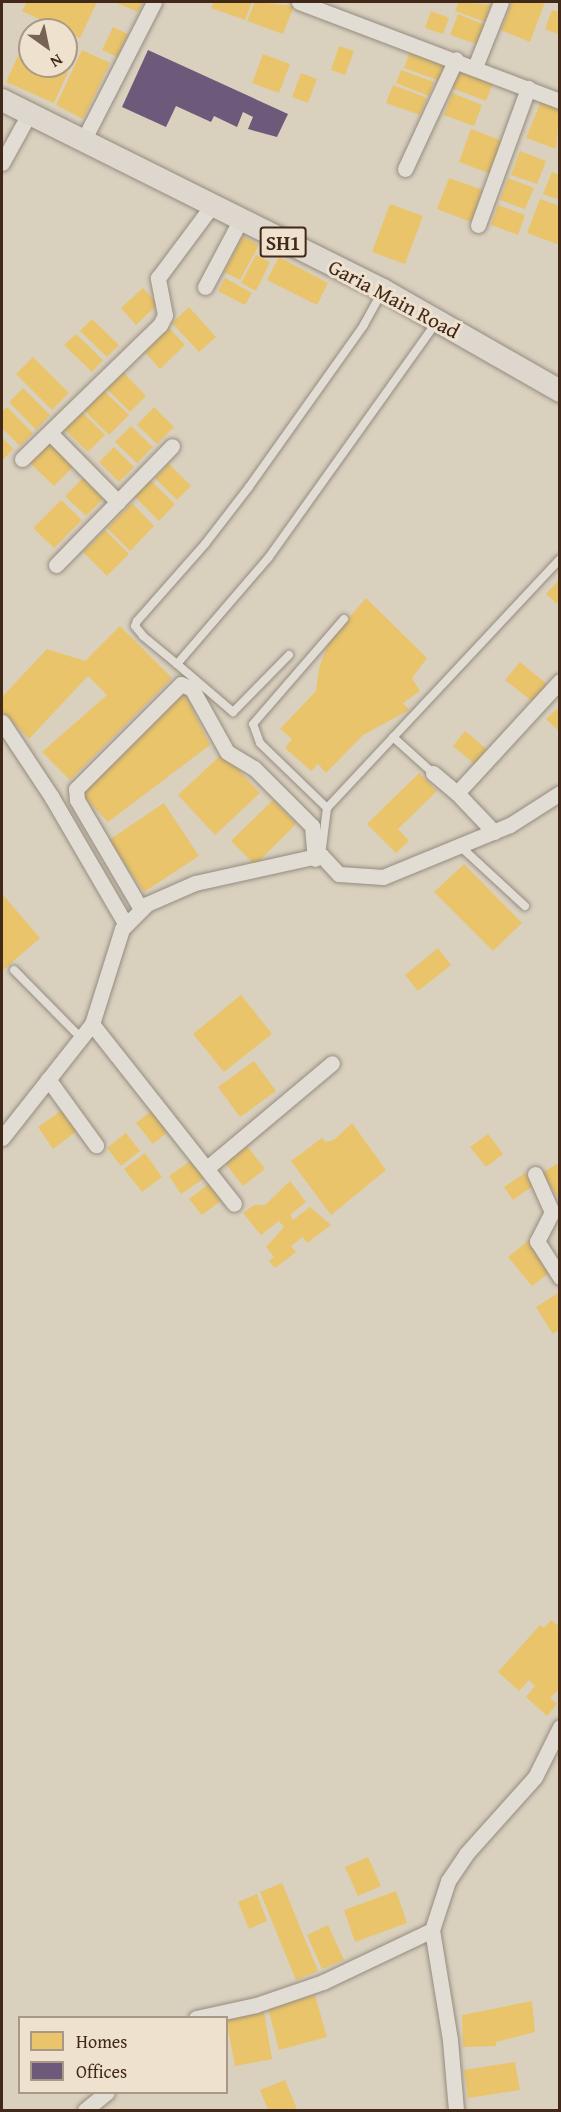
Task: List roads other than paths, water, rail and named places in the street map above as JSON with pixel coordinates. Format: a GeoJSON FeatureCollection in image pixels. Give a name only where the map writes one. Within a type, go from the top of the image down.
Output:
{"type":"FeatureCollection","features":[{"type":"Feature","properties":{"kind":"main road","name":"Garia Main Road"},"geometry":{"type":"LineString","coordinates":[[2,100],[211,207],[383,290],[560,391]]}},
{"type":"Feature","properties":{"kind":"street"},"geometry":{"type":"LineString","coordinates":[[82,141],[154,2]]}},
{"type":"Feature","properties":{"kind":"street"},"geometry":{"type":"LineString","coordinates":[[300,2],[456,59],[560,101]]}},
{"type":"Feature","properties":{"kind":"street"},"geometry":{"type":"LineString","coordinates":[[475,67],[501,2]]}},
{"type":"Feature","properties":{"kind":"street"},"geometry":{"type":"LineString","coordinates":[[405,169],[456,59]]}},
{"type":"Feature","properties":{"kind":"street"},"geometry":{"type":"LineString","coordinates":[[478,225],[528,88]]}},
{"type":"Feature","properties":{"kind":"street"},"geometry":{"type":"LineString","coordinates":[[2,164],[29,114]]}},
{"type":"Feature","properties":{"kind":"street"},"geometry":{"type":"LineString","coordinates":[[22,459],[163,320],[158,278],[211,207]]}},
{"type":"Feature","properties":{"kind":"street"},"geometry":{"type":"LineString","coordinates":[[205,287],[240,221]]}},
{"type":"Feature","properties":{"kind":"street"},"geometry":{"type":"LineString","coordinates":[[50,433],[118,502]]}},
{"type":"Feature","properties":{"kind":"street"},"geometry":{"type":"LineString","coordinates":[[56,565],[172,446]]}},
{"type":"Feature","properties":{"kind":"street"},"geometry":{"type":"LineString","coordinates":[[457,793],[560,681]]}},
{"type":"Feature","properties":{"kind":"street"},"geometry":{"type":"LineString","coordinates":[[141,909],[77,800],[76,789],[182,684],[192,689],[227,752],[254,768],[312,826],[318,857],[339,874],[372,879],[404,871],[494,832],[560,793]]}},
{"type":"Feature","properties":{"kind":"street"},"geometry":{"type":"LineString","coordinates":[[2,722],[45,787],[125,922]]}},
{"type":"Feature","properties":{"kind":"street"},"geometry":{"type":"LineString","coordinates":[[433,773],[457,793],[494,832]]}},
{"type":"Feature","properties":{"kind":"street"},"geometry":{"type":"LineString","coordinates":[[2,1138],[92,1023],[125,922],[141,909],[195,883],[318,857]]}},
{"type":"Feature","properties":{"kind":"street"},"geometry":{"type":"LineString","coordinates":[[92,1023],[234,1204]]}},
{"type":"Feature","properties":{"kind":"street"},"geometry":{"type":"LineString","coordinates":[[207,1168],[332,1063]]}},
{"type":"Feature","properties":{"kind":"street"},"geometry":{"type":"LineString","coordinates":[[48,1079],[96,1145]]}},
{"type":"Feature","properties":{"kind":"street"},"geometry":{"type":"LineString","coordinates":[[536,1174],[552,1212],[537,1241],[560,1278]]}},
{"type":"Feature","properties":{"kind":"street"},"geometry":{"type":"LineString","coordinates":[[456,2110],[450,2040],[432,1930],[448,1881],[466,1854],[535,1777],[560,1727]]}},
{"type":"Feature","properties":{"kind":"street"},"geometry":{"type":"LineString","coordinates":[[206,2016],[256,2006],[323,1982],[432,1930]]}},
{"type":"Feature","properties":{"kind":"street"},"geometry":{"type":"LineString","coordinates":[[85,2110],[105,2094]]}},
{"type":"Feature","properties":{"kind":"lane"},"geometry":{"type":"LineString","coordinates":[[289,655],[233,712],[143,636],[135,626],[205,544],[249,487],[364,325],[383,290]]}},
{"type":"Feature","properties":{"kind":"lane"},"geometry":{"type":"LineString","coordinates":[[177,664],[269,556],[437,322]]}},
{"type":"Feature","properties":{"kind":"lane"},"geometry":{"type":"LineString","coordinates":[[318,857],[327,808],[560,559]]}},
{"type":"Feature","properties":{"kind":"lane"},"geometry":{"type":"LineString","coordinates":[[327,808],[260,743],[253,724],[344,619]]}},
{"type":"Feature","properties":{"kind":"lane"},"geometry":{"type":"LineString","coordinates":[[393,737],[433,773]]}},
{"type":"Feature","properties":{"kind":"lane"},"geometry":{"type":"LineString","coordinates":[[461,848],[525,906]]}},
{"type":"Feature","properties":{"kind":"lane"},"geometry":{"type":"LineString","coordinates":[[14,970],[81,1038]]}}]}
